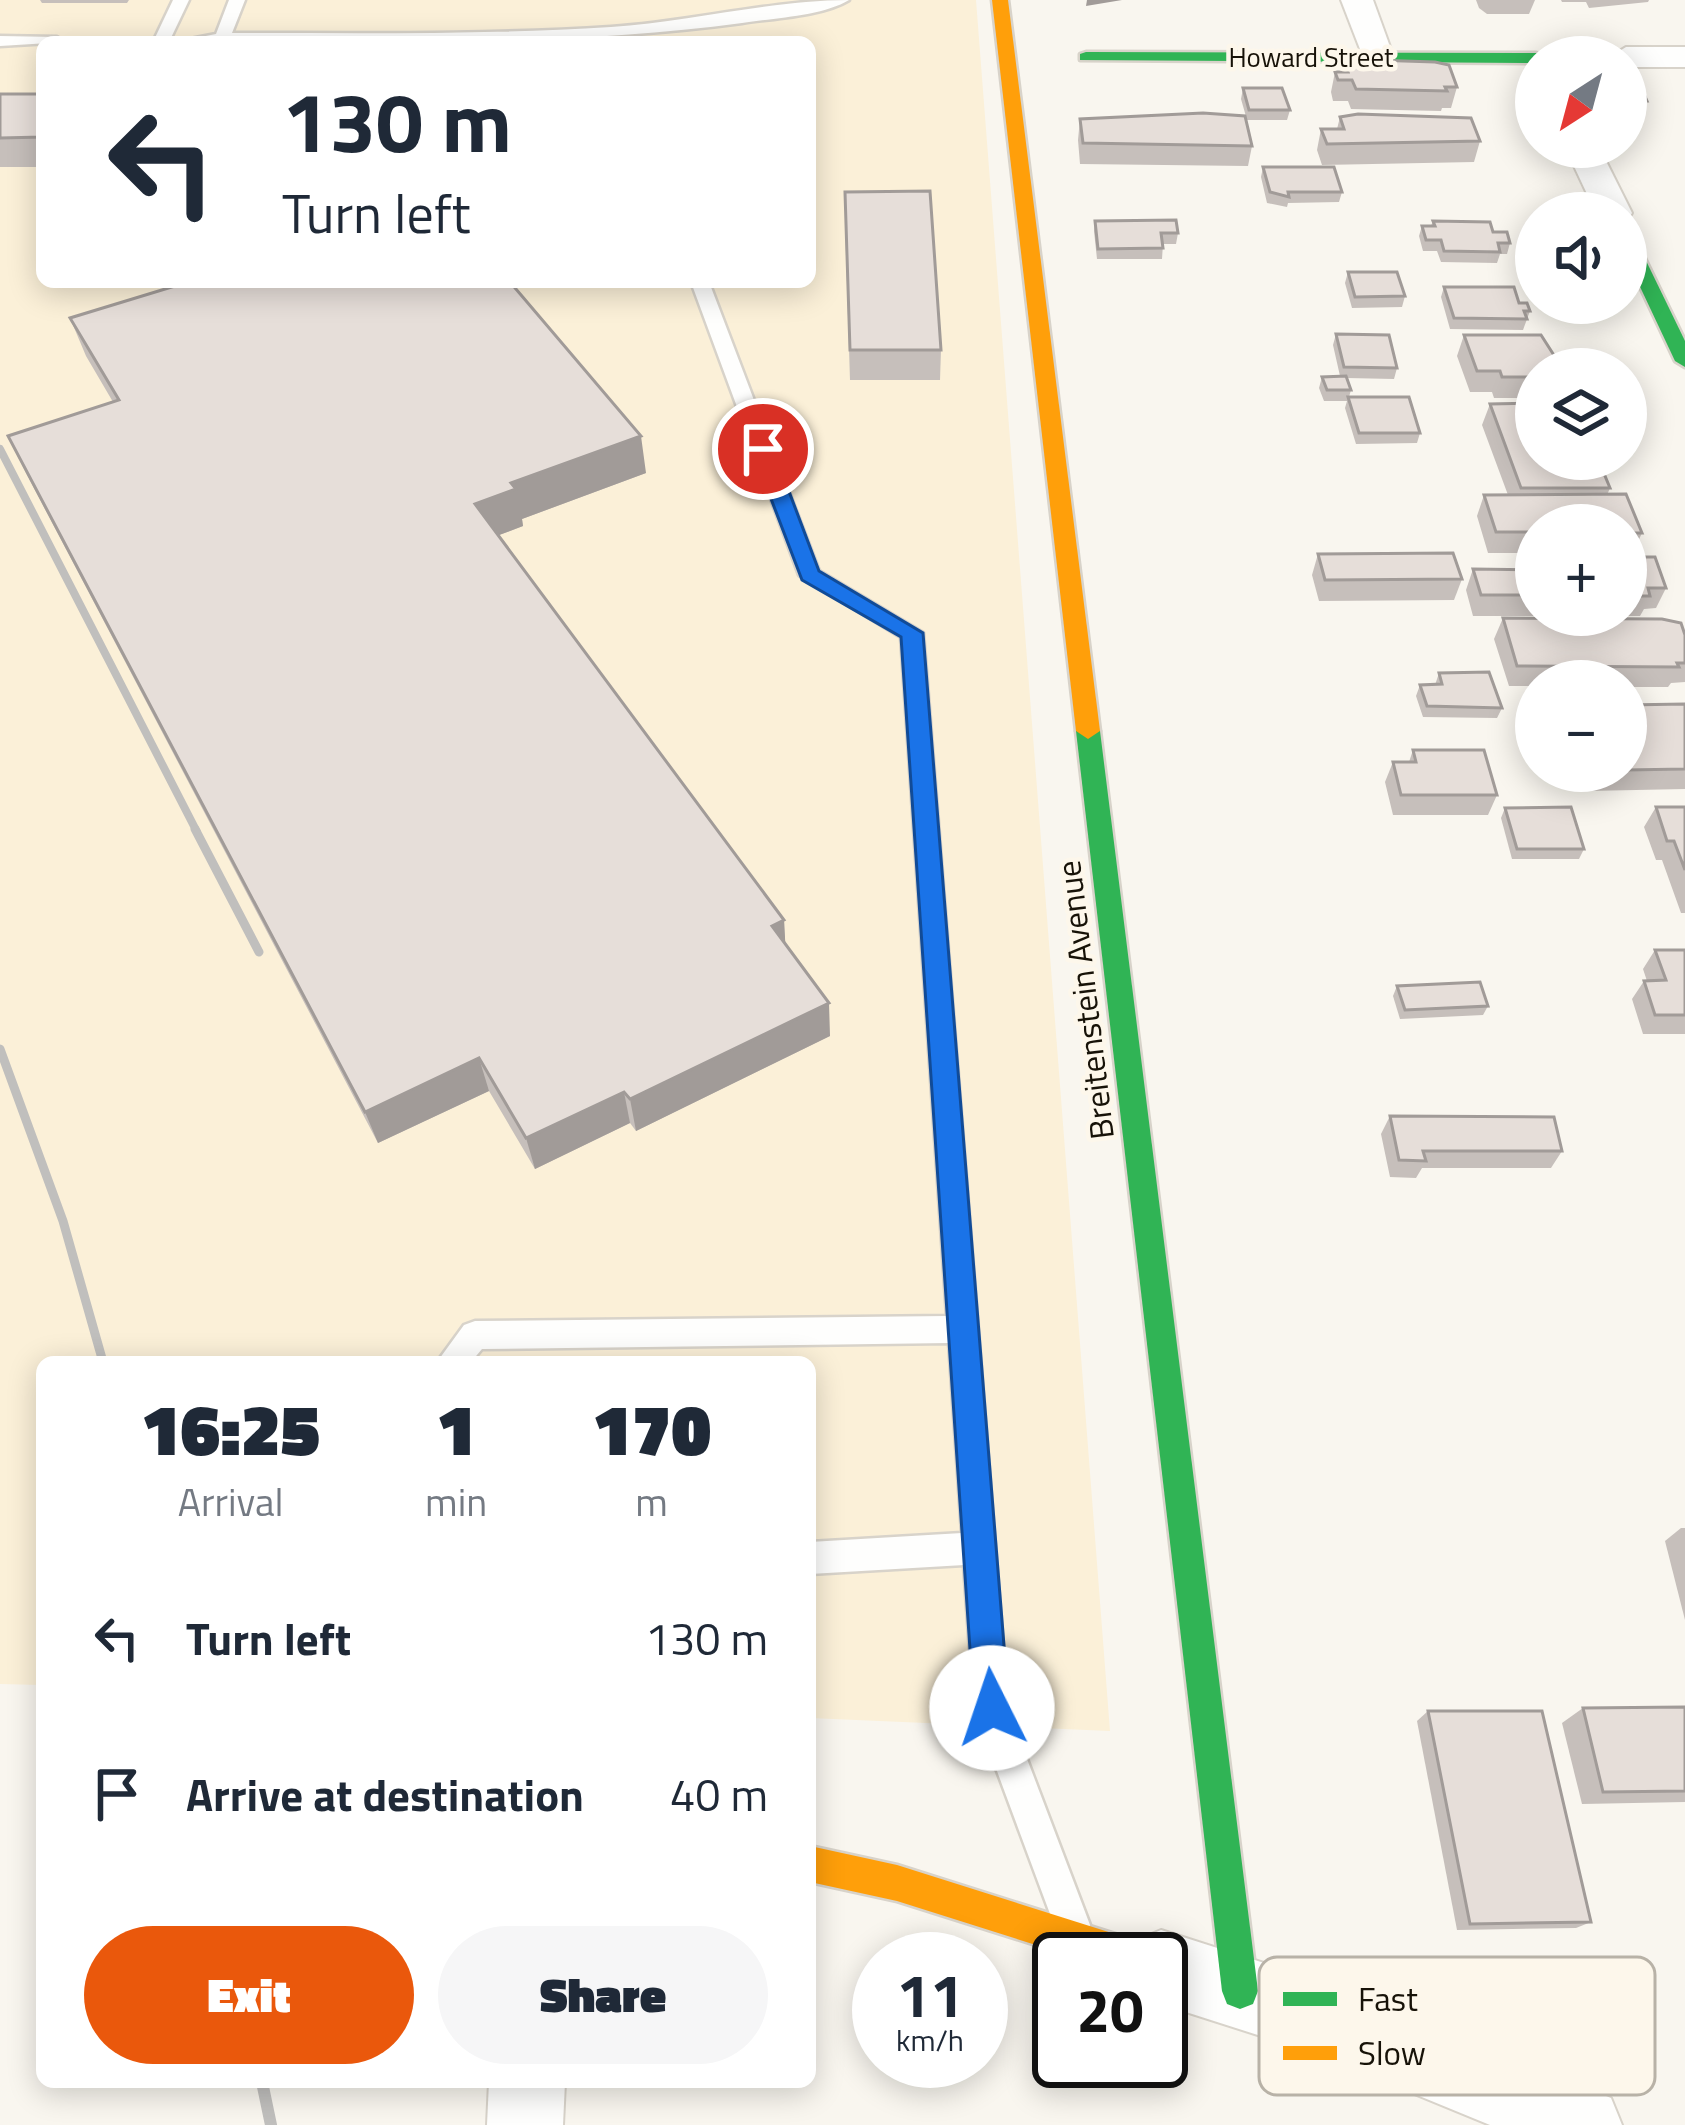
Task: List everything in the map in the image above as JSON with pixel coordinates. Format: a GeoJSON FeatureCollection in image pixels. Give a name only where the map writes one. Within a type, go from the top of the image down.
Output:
{"type":"FeatureCollection","features":[{"type":"Feature","properties":{"kind":"street","name":"Breitenstein Avenue"},"geometry":{"type":"LineString","coordinates":[[1000,0],[1240,1991]]}},
{"type":"Feature","properties":{"kind":"street"},"geometry":{"type":"LineString","coordinates":[[1357,0],[1377,56]]}},
{"type":"Feature","properties":{"kind":"street"},"geometry":{"type":"LineString","coordinates":[[1647,57],[1685,57]]}},
{"type":"Feature","properties":{"kind":"street","name":"Howard Street"},"geometry":{"type":"LineString","coordinates":[[1086,58],[1515,58]]}},
{"type":"Feature","properties":{"kind":"street"},"geometry":{"type":"LineString","coordinates":[[1647,282],[1685,361]]}},
{"type":"Feature","properties":{"kind":"street"},"geometry":{"type":"LineString","coordinates":[[816,1865],[897,1883],[1053,1932]]}},
{"type":"Feature","properties":{"kind":"street"},"geometry":{"type":"LineString","coordinates":[[1188,1975],[1259,1997]]}},
{"type":"Feature","properties":{"kind":"street"},"geometry":{"type":"LineString","coordinates":[[526,2125],[527,2088]]}},
{"type":"Feature","properties":{"kind":"street"},"geometry":{"type":"LineString","coordinates":[[1510,2095],[1584,2125]]}},
{"type":"Feature","properties":{"kind":"lane"},"geometry":{"type":"LineString","coordinates":[[164,36],[181,0]]}},
{"type":"Feature","properties":{"kind":"lane"},"geometry":{"type":"LineString","coordinates":[[223,36],[237,0]]}},
{"type":"Feature","properties":{"kind":"lane"},"geometry":{"type":"LineString","coordinates":[[416,36],[609,34],[753,20],[841,0]]}},
{"type":"Feature","properties":{"kind":"lane"},"geometry":{"type":"LineString","coordinates":[[0,41],[36,42]]}},
{"type":"Feature","properties":{"kind":"lane"},"geometry":{"type":"LineString","coordinates":[[702,288],[810,575],[912,633],[992,1708],[1075,1932]]}},
{"type":"Feature","properties":{"kind":"lane"},"geometry":{"type":"LineString","coordinates":[[457,1356],[475,1334],[962,1329]]}},
{"type":"Feature","properties":{"kind":"lane"},"geometry":{"type":"LineString","coordinates":[[816,1558],[979,1548]]}},
{"type":"Feature","properties":{"kind":"shaded area"},"geometry":{"type":"Polygon","coordinates":[[[0,0],[976,0],[1110,1731],[816,1718],[816,1356],[36,1356],[36,1685],[0,1684],[0,0]]]}},
{"type":"Feature","properties":{"kind":"building"},"geometry":{"type":"Polygon","coordinates":[[[1373,60],[1449,65],[1457,87],[1445,87],[1447,91],[1356,89],[1352,80],[1338,80],[1335,72],[1348,72],[1346,66],[1373,60]]]}},
{"type":"Feature","properties":{"kind":"building"},"geometry":{"type":"Polygon","coordinates":[[[1243,88],[1282,88],[1290,110],[1249,110],[1243,88]]]}},
{"type":"Feature","properties":{"kind":"building"},"geometry":{"type":"Polygon","coordinates":[[[0,94],[36,94],[36,137],[0,138],[0,94]]]}},
{"type":"Feature","properties":{"kind":"building"},"geometry":{"type":"Polygon","coordinates":[[[1203,113],[1245,116],[1252,146],[1083,143],[1080,119],[1203,113]]]}},
{"type":"Feature","properties":{"kind":"building"},"geometry":{"type":"Polygon","coordinates":[[[1340,117],[1471,118],[1480,141],[1327,144],[1321,129],[1344,129],[1340,117]]]}},
{"type":"Feature","properties":{"kind":"building"},"geometry":{"type":"Polygon","coordinates":[[[1263,167],[1334,167],[1342,192],[1288,192],[1289,197],[1270,192],[1263,167]]]}},
{"type":"Feature","properties":{"kind":"building"},"geometry":{"type":"Polygon","coordinates":[[[930,191],[941,350],[850,350],[845,192],[930,191]]]}},
{"type":"Feature","properties":{"kind":"building"},"geometry":{"type":"Polygon","coordinates":[[[1176,220],[1178,233],[1161,233],[1163,248],[1098,249],[1095,221],[1176,220]]]}},
{"type":"Feature","properties":{"kind":"building"},"geometry":{"type":"Polygon","coordinates":[[[1433,221],[1490,222],[1493,232],[1507,232],[1510,243],[1498,243],[1500,252],[1444,251],[1441,240],[1426,240],[1422,226],[1435,226],[1433,221]]]}},
{"type":"Feature","properties":{"kind":"building"},"geometry":{"type":"Polygon","coordinates":[[[1348,272],[1397,272],[1405,296],[1355,297],[1348,272]]]}},
{"type":"Feature","properties":{"kind":"building"},"geometry":{"type":"Polygon","coordinates":[[[1444,287],[1514,287],[1515,319],[1454,318],[1444,287]]]}},
{"type":"Feature","properties":{"kind":"building"},"geometry":{"type":"Polygon","coordinates":[[[168,288],[515,288],[641,436],[511,483],[516,489],[475,504],[784,920],[772,926],[829,1003],[630,1099],[624,1092],[526,1138],[479,1058],[365,1112],[8,436],[119,400],[70,318],[168,288]]]}},
{"type":"Feature","properties":{"kind":"building"},"geometry":{"type":"Polygon","coordinates":[[[1336,334],[1389,335],[1397,368],[1344,367],[1336,334]]]}},
{"type":"Feature","properties":{"kind":"building"},"geometry":{"type":"Polygon","coordinates":[[[1464,335],[1541,335],[1549,348],[1515,348],[1515,377],[1477,371],[1464,335]]]}},
{"type":"Feature","properties":{"kind":"building"},"geometry":{"type":"Polygon","coordinates":[[[1346,376],[1351,390],[1327,390],[1322,377],[1346,376]]]}},
{"type":"Feature","properties":{"kind":"building"},"geometry":{"type":"Polygon","coordinates":[[[1348,397],[1409,397],[1420,433],[1359,433],[1348,397]]]}},
{"type":"Feature","properties":{"kind":"building"},"geometry":{"type":"Polygon","coordinates":[[[1515,403],[1515,472],[1490,404],[1515,403]]]}},
{"type":"Feature","properties":{"kind":"building"},"geometry":{"type":"Polygon","coordinates":[[[1518,480],[1607,480],[1610,488],[1521,488],[1518,480]]]}},
{"type":"Feature","properties":{"kind":"building"},"geometry":{"type":"Polygon","coordinates":[[[1626,494],[1630,504],[1515,504],[1515,532],[1496,532],[1484,495],[1626,494]]]}},
{"type":"Feature","properties":{"kind":"building"},"geometry":{"type":"Polygon","coordinates":[[[1453,553],[1462,579],[1325,580],[1318,554],[1453,553]]]}},
{"type":"Feature","properties":{"kind":"building"},"geometry":{"type":"Polygon","coordinates":[[[1647,557],[1655,557],[1666,588],[1648,588],[1647,596],[1647,557]]]}},
{"type":"Feature","properties":{"kind":"building"},"geometry":{"type":"Polygon","coordinates":[[[1473,569],[1515,570],[1515,595],[1481,595],[1473,569]]]}},
{"type":"Feature","properties":{"kind":"building"},"geometry":{"type":"Polygon","coordinates":[[[1503,618],[1515,618],[1515,636],[1647,636],[1647,619],[1681,623],[1685,635],[1685,663],[1677,663],[1679,667],[1647,667],[1647,660],[1515,660],[1503,618]]]}},
{"type":"Feature","properties":{"kind":"building"},"geometry":{"type":"Polygon","coordinates":[[[1489,672],[1502,708],[1427,706],[1420,685],[1442,684],[1439,673],[1489,672]]]}},
{"type":"Feature","properties":{"kind":"building"},"geometry":{"type":"Polygon","coordinates":[[[1685,704],[1685,769],[1647,770],[1647,705],[1685,704]]]}},
{"type":"Feature","properties":{"kind":"building"},"geometry":{"type":"Polygon","coordinates":[[[1413,750],[1484,750],[1497,795],[1401,795],[1393,762],[1416,762],[1413,750]]]}},
{"type":"Feature","properties":{"kind":"building"},"geometry":{"type":"Polygon","coordinates":[[[1571,807],[1584,849],[1517,849],[1505,808],[1571,807]]]}},
{"type":"Feature","properties":{"kind":"building"},"geometry":{"type":"Polygon","coordinates":[[[1656,807],[1685,807],[1685,870],[1674,841],[1667,841],[1656,807]]]}},
{"type":"Feature","properties":{"kind":"building"},"geometry":{"type":"Polygon","coordinates":[[[1655,950],[1685,950],[1685,1015],[1655,1015],[1644,981],[1666,980],[1655,950]]]}},
{"type":"Feature","properties":{"kind":"building"},"geometry":{"type":"Polygon","coordinates":[[[1480,982],[1488,1006],[1405,1010],[1397,986],[1480,982]]]}},
{"type":"Feature","properties":{"kind":"building"},"geometry":{"type":"Polygon","coordinates":[[[1390,1116],[1554,1117],[1562,1151],[1423,1151],[1426,1161],[1399,1160],[1390,1116]]]}},
{"type":"Feature","properties":{"kind":"building"},"geometry":{"type":"Polygon","coordinates":[[[1685,1707],[1685,1791],[1603,1792],[1583,1708],[1685,1707]]]}},
{"type":"Feature","properties":{"kind":"building"},"geometry":{"type":"Polygon","coordinates":[[[1428,1711],[1542,1711],[1591,1922],[1470,1924],[1428,1711]]]}},
{"type":"Feature","properties":{"kind":"railway"},"geometry":{"type":"LineString","coordinates":[[0,449],[197,832]]}},
{"type":"Feature","properties":{"kind":"railway"},"geometry":{"type":"LineString","coordinates":[[195,829],[259,952]]}},
{"type":"Feature","properties":{"kind":"railway"},"geometry":{"type":"LineString","coordinates":[[0,1049],[63,1221],[101,1356]]}},
{"type":"Feature","properties":{"kind":"railway"},"geometry":{"type":"LineString","coordinates":[[263,2088],[271,2125]]}},
{"type":"Feature","properties":{"kind":"traffic: fast"},"geometry":{"type":"LineString","coordinates":[[1086,57],[1515,58]]}},
{"type":"Feature","properties":{"kind":"traffic: fast"},"geometry":{"type":"LineString","coordinates":[[1647,282],[1685,361]]}},
{"type":"Feature","properties":{"kind":"traffic: fast"},"geometry":{"type":"LineString","coordinates":[[1088,731],[1240,1991]]}},
{"type":"Feature","properties":{"kind":"traffic: slow"},"geometry":{"type":"LineString","coordinates":[[1000,0],[1088,731]]}},
{"type":"Feature","properties":{"kind":"traffic: slow"},"geometry":{"type":"LineString","coordinates":[[816,1865],[897,1883],[1052,1932]]}},
{"type":"Feature","properties":{"kind":"route"},"geometry":{"type":"LineString","coordinates":[[763,449],[810,575],[912,633],[992,1708]]}}]}
